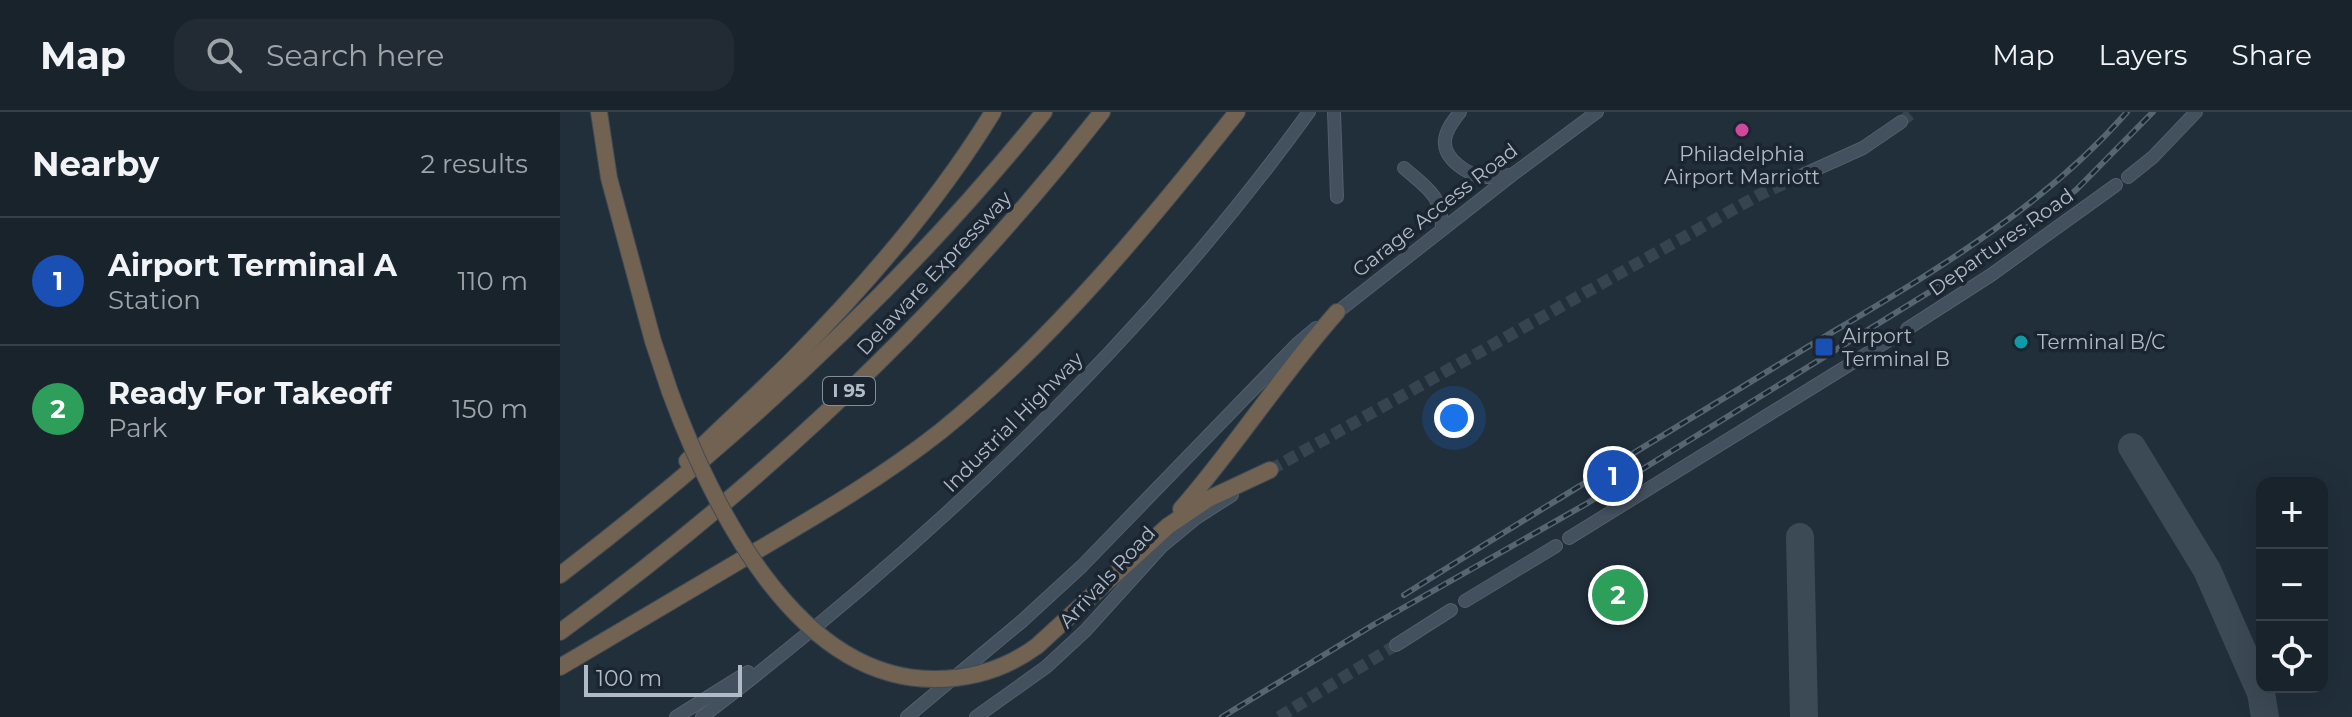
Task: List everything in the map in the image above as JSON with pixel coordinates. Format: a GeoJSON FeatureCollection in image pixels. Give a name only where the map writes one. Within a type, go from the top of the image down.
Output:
{"type":"FeatureCollection","features":[{"type":"Feature","properties":{"kind":"highway"},"geometry":{"type":"LineString","coordinates":[[599,112],[606,164],[653,341],[701,469],[757,566],[806,623],[828,642],[854,657],[903,675],[952,679],[989,671],[1037,646],[1158,534],[1220,463],[1293,362],[1337,312]]}},
{"type":"Feature","properties":{"kind":"highway"},"geometry":{"type":"LineString","coordinates":[[605,112],[624,231]]}},
{"type":"Feature","properties":{"kind":"highway"},"geometry":{"type":"LineString","coordinates":[[618,530],[775,377],[859,288],[933,198],[993,112]]}},
{"type":"Feature","properties":{"kind":"highway","name":"Delaware Expressway"},"geometry":{"type":"LineString","coordinates":[[560,575],[713,453],[861,316],[978,192],[1044,112]]}},
{"type":"Feature","properties":{"kind":"highway","name":"Delaware Expressway"},"geometry":{"type":"LineString","coordinates":[[560,632],[700,523],[843,396],[926,315],[987,249],[1102,112]]}},
{"type":"Feature","properties":{"kind":"highway"},"geometry":{"type":"LineString","coordinates":[[560,667],[831,507],[941,431],[996,382],[1075,302],[1175,190],[1237,112]]}},
{"type":"Feature","properties":{"kind":"highway"},"geometry":{"type":"LineString","coordinates":[[1158,534],[1208,499],[1270,470]]}},
{"type":"Feature","properties":{"kind":"street","name":"Industrial Highway"},"geometry":{"type":"LineString","coordinates":[[702,717],[917,543],[1051,415],[1180,273],[1309,112]]}},
{"type":"Feature","properties":{"kind":"street"},"geometry":{"type":"LineString","coordinates":[[1334,112],[1337,197]]}},
{"type":"Feature","properties":{"kind":"street"},"geometry":{"type":"LineString","coordinates":[[1460,112],[1445,136],[1450,157],[1467,171],[1478,175],[1512,175]]}},
{"type":"Feature","properties":{"kind":"street","name":"Garage Access Road"},"geometry":{"type":"LineString","coordinates":[[907,717],[1064,583],[1297,344],[1597,112]]}},
{"type":"Feature","properties":{"kind":"street"},"geometry":{"type":"LineString","coordinates":[[2128,177],[2153,157],[2196,112]]}},
{"type":"Feature","properties":{"kind":"street"},"geometry":{"type":"LineString","coordinates":[[1794,179],[1863,148],[1901,122]]}},
{"type":"Feature","properties":{"kind":"street"},"geometry":{"type":"LineString","coordinates":[[1404,168],[1439,202],[1442,229]]}},
{"type":"Feature","properties":{"kind":"street","name":"Departures Road"},"geometry":{"type":"LineString","coordinates":[[1907,329],[1991,275],[2116,185]]}},
{"type":"Feature","properties":{"kind":"street"},"geometry":{"type":"LineString","coordinates":[[1569,538],[1894,337]]}},
{"type":"Feature","properties":{"kind":"street","name":"Arrivals Road"},"geometry":{"type":"LineString","coordinates":[[976,717],[1036,676],[1065,650],[1171,538],[1270,470]]}},
{"type":"Feature","properties":{"kind":"street"},"geometry":{"type":"LineString","coordinates":[[1465,601],[1556,546]]}},
{"type":"Feature","properties":{"kind":"street"},"geometry":{"type":"LineString","coordinates":[[1396,645],[1451,610]]}},
{"type":"Feature","properties":{"kind":"street"},"geometry":{"type":"LineString","coordinates":[[676,717],[802,638]]}},
{"type":"Feature","properties":{"kind":"taxiway"},"geometry":{"type":"LineString","coordinates":[[2132,447],[2207,570],[2261,693],[2265,717]]}},
{"type":"Feature","properties":{"kind":"taxiway"},"geometry":{"type":"LineString","coordinates":[[1800,537],[1804,717]]}},
{"type":"Feature","properties":{"kind":"tunnel"},"geometry":{"type":"LineString","coordinates":[[1901,122],[1913,112]]}},
{"type":"Feature","properties":{"kind":"tunnel"},"geometry":{"type":"LineString","coordinates":[[1270,470],[1759,195],[1794,179]]}},
{"type":"Feature","properties":{"kind":"tunnel"},"geometry":{"type":"LineString","coordinates":[[1279,717],[1396,645]]}},
{"type":"Feature","properties":{"kind":"railway"},"geometry":{"type":"LineString","coordinates":[[1404,595],[1974,244],[2054,183],[2127,112]]}},
{"type":"Feature","properties":{"kind":"railway"},"geometry":{"type":"LineString","coordinates":[[1222,717],[1373,625],[1586,504],[1978,262],[2077,189],[2153,112]]}},
{"type":"Feature","properties":{"kind":"place","name":"Philadelphia Airport Marriott"},"geometry":{"type":"Point","coordinates":[1742,130]}},
{"type":"Feature","properties":{"kind":"place","name":"Terminal B/C"},"geometry":{"type":"Point","coordinates":[2021,342]}},
{"type":"Feature","properties":{"kind":"place","name":"Airport Terminal B"},"geometry":{"type":"Point","coordinates":[1824,347]}},
{"type":"Feature","properties":{"kind":"place","name":"Airport Terminal A"},"geometry":{"type":"Point","coordinates":[1613,476]}},
{"type":"Feature","properties":{"kind":"place","name":"Ready For Takeoff"},"geometry":{"type":"Point","coordinates":[1618,595]}}]}
